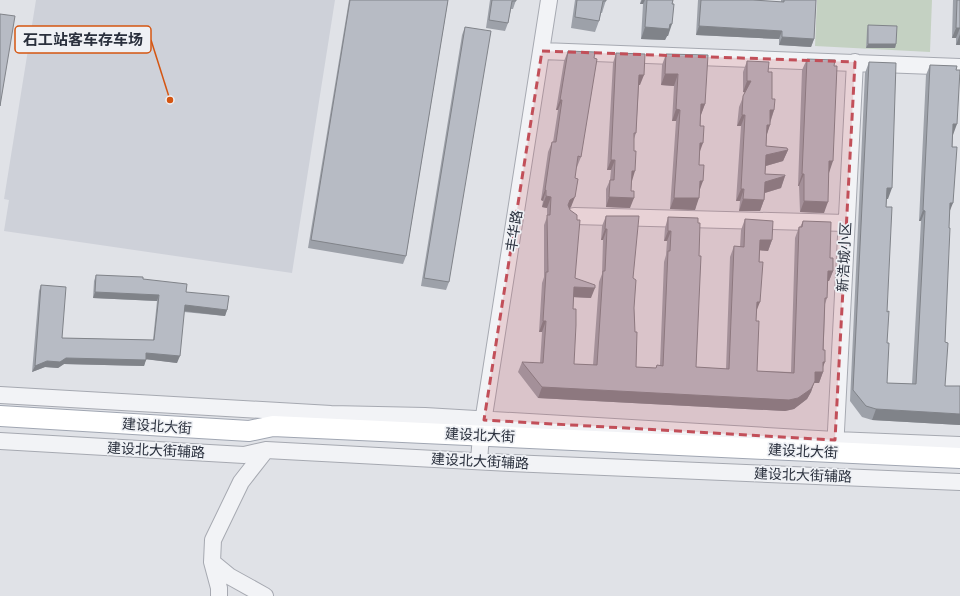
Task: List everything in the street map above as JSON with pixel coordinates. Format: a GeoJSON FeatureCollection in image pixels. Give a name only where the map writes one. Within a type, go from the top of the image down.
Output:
{"type":"FeatureCollection","features":[{"type":"Feature","properties":{"kind":"main road","name":"建设北大街"},"geometry":{"type":"LineString","coordinates":[[0,416],[249,431],[273,426],[481,441],[835,446],[960,458]]}},
{"type":"Feature","properties":{"kind":"main road"},"geometry":{"type":"LineString","coordinates":[[481,441],[960,469]]}},
{"type":"Feature","properties":{"kind":"street","name":"丰华路"},"geometry":{"type":"LineString","coordinates":[[481,441],[549,0]]}},
{"type":"Feature","properties":{"kind":"street"},"geometry":{"type":"LineString","coordinates":[[542,50],[960,67]]}},
{"type":"Feature","properties":{"kind":"street","name":"新浩城小区"},"geometry":{"type":"LineString","coordinates":[[835,446],[855,62]]}},
{"type":"Feature","properties":{"kind":"street"},"geometry":{"type":"LineString","coordinates":[[574,216],[846,223]]}},
{"type":"Feature","properties":{"kind":"street","name":"建设北大街辅路"},"geometry":{"type":"LineString","coordinates":[[0,395],[330,414],[481,441],[960,482]]}},
{"type":"Feature","properties":{"kind":"street","name":"建设北大街辅路"},"geometry":{"type":"LineString","coordinates":[[0,441],[244,454],[266,450],[481,441]]}},
{"type":"Feature","properties":{"kind":"street"},"geometry":{"type":"LineString","coordinates":[[835,446],[960,444]]}},
{"type":"Feature","properties":{"kind":"street"},"geometry":{"type":"LineString","coordinates":[[219,596],[219,588],[212,562],[213,540],[241,482],[266,450]]}},
{"type":"Feature","properties":{"kind":"street"},"geometry":{"type":"LineString","coordinates":[[212,562],[229,576],[265,596]]}},
{"type":"Feature","properties":{"kind":"highlighted area"},"geometry":{"type":"Polygon","coordinates":[[[542,51],[855,62],[835,440],[484,420],[542,51]]]}},
{"type":"Feature","properties":{"kind":"shaded area"},"geometry":{"type":"Polygon","coordinates":[[[36,0],[335,0],[292,273],[4,231],[9,200],[4,199],[36,0]]]}},
{"type":"Feature","properties":{"kind":"green space"},"geometry":{"type":"Polygon","coordinates":[[[817,0],[932,0],[930,52],[815,46],[817,0]]]}},
{"type":"Feature","properties":{"kind":"building"},"geometry":{"type":"Polygon","coordinates":[[[350,0],[448,0],[406,256],[311,240],[350,0]]]}},
{"type":"Feature","properties":{"kind":"building"},"geometry":{"type":"Polygon","coordinates":[[[492,0],[516,0],[512,1],[508,23],[489,20],[492,0]]]}},
{"type":"Feature","properties":{"kind":"building"},"geometry":{"type":"Polygon","coordinates":[[[577,0],[606,0],[603,1],[599,21],[575,17],[577,0]]]}},
{"type":"Feature","properties":{"kind":"building"},"geometry":{"type":"Polygon","coordinates":[[[647,0],[673,0],[672,24],[670,24],[669,29],[645,27],[647,0]]]}},
{"type":"Feature","properties":{"kind":"building"},"geometry":{"type":"Polygon","coordinates":[[[701,0],[753,0],[784,2],[784,0],[816,0],[814,39],[782,37],[782,31],[699,26],[701,0]]]}},
{"type":"Feature","properties":{"kind":"building"},"geometry":{"type":"Polygon","coordinates":[[[957,0],[960,0],[960,28],[956,28],[957,0]]]}},
{"type":"Feature","properties":{"kind":"building"},"geometry":{"type":"Polygon","coordinates":[[[0,14],[15,16],[0,106],[0,14]]]}},
{"type":"Feature","properties":{"kind":"building"},"geometry":{"type":"Polygon","coordinates":[[[868,25],[897,26],[896,44],[868,44],[868,25]]]}},
{"type":"Feature","properties":{"kind":"building"},"geometry":{"type":"Polygon","coordinates":[[[465,27],[491,31],[449,282],[424,278],[465,27]]]}},
{"type":"Feature","properties":{"kind":"building"},"geometry":{"type":"Polygon","coordinates":[[[568,51],[595,52],[594,58],[597,59],[581,157],[578,156],[575,178],[578,179],[575,197],[570,200],[568,205],[570,210],[577,215],[577,220],[580,220],[575,278],[595,285],[595,288],[574,287],[573,309],[576,309],[576,325],[574,364],[597,365],[603,271],[605,271],[607,229],[605,229],[606,216],[639,216],[633,278],[636,280],[634,308],[635,332],[637,332],[636,367],[656,368],[657,365],[663,366],[668,251],[670,251],[671,231],[668,231],[668,217],[698,218],[698,223],[700,223],[699,256],[701,256],[696,367],[729,369],[734,246],[744,247],[745,219],[773,221],[772,240],[760,240],[759,262],[763,262],[760,302],[757,302],[756,321],[759,321],[757,371],[794,373],[799,227],[802,227],[803,221],[831,222],[830,258],[833,258],[833,271],[828,271],[827,298],[825,298],[823,350],[825,350],[825,362],[823,362],[823,372],[815,372],[815,381],[811,389],[798,398],[789,400],[542,387],[522,362],[543,363],[546,321],[543,321],[546,272],[548,272],[547,215],[550,215],[551,197],[546,196],[545,190],[552,142],[556,142],[562,100],[560,100],[568,51]]]}},
{"type":"Feature","properties":{"kind":"building"},"geometry":{"type":"Polygon","coordinates":[[[616,53],[645,54],[644,75],[639,75],[636,133],[634,133],[634,151],[636,151],[635,171],[632,171],[631,191],[634,191],[634,198],[609,197],[610,180],[614,180],[615,160],[611,160],[616,53]]]}},
{"type":"Feature","properties":{"kind":"building"},"geometry":{"type":"Polygon","coordinates":[[[666,54],[708,55],[705,104],[701,104],[700,126],[704,126],[703,143],[700,143],[699,165],[704,165],[703,181],[700,181],[699,198],[674,198],[680,110],[676,109],[678,74],[665,74],[666,54]]]}},
{"type":"Feature","properties":{"kind":"building"},"geometry":{"type":"Polygon","coordinates":[[[807,59],[835,60],[834,66],[837,66],[833,161],[829,161],[828,202],[804,201],[804,174],[802,174],[807,59]]]}},
{"type":"Feature","properties":{"kind":"building"},"geometry":{"type":"Polygon","coordinates":[[[747,61],[769,62],[768,72],[772,72],[772,99],[775,99],[774,110],[770,110],[770,125],[767,125],[766,146],[787,148],[788,150],[766,155],[765,174],[785,176],[765,182],[764,200],[743,199],[744,189],[741,189],[745,115],[742,115],[743,96],[751,81],[747,81],[747,61]]]}},
{"type":"Feature","properties":{"kind":"building"},"geometry":{"type":"Polygon","coordinates":[[[869,62],[896,63],[892,188],[887,188],[886,207],[892,207],[887,312],[889,311],[887,383],[916,384],[925,211],[923,210],[930,65],[957,66],[956,70],[960,70],[957,124],[953,124],[952,147],[957,147],[953,203],[950,203],[945,342],[948,343],[945,386],[960,386],[960,414],[876,409],[866,406],[853,390],[869,62]]]}},
{"type":"Feature","properties":{"kind":"building"},"geometry":{"type":"Polygon","coordinates":[[[96,275],[143,277],[143,279],[187,284],[186,292],[229,296],[227,310],[185,305],[180,356],[146,353],[146,360],[66,358],[60,362],[47,361],[35,366],[41,285],[66,287],[62,338],[154,340],[159,295],[95,292],[96,275]]]}},
{"type":"Feature","properties":{"kind":"place","name":"石工站客车存车场"},"geometry":{"type":"Point","coordinates":[170,100]}}]}
